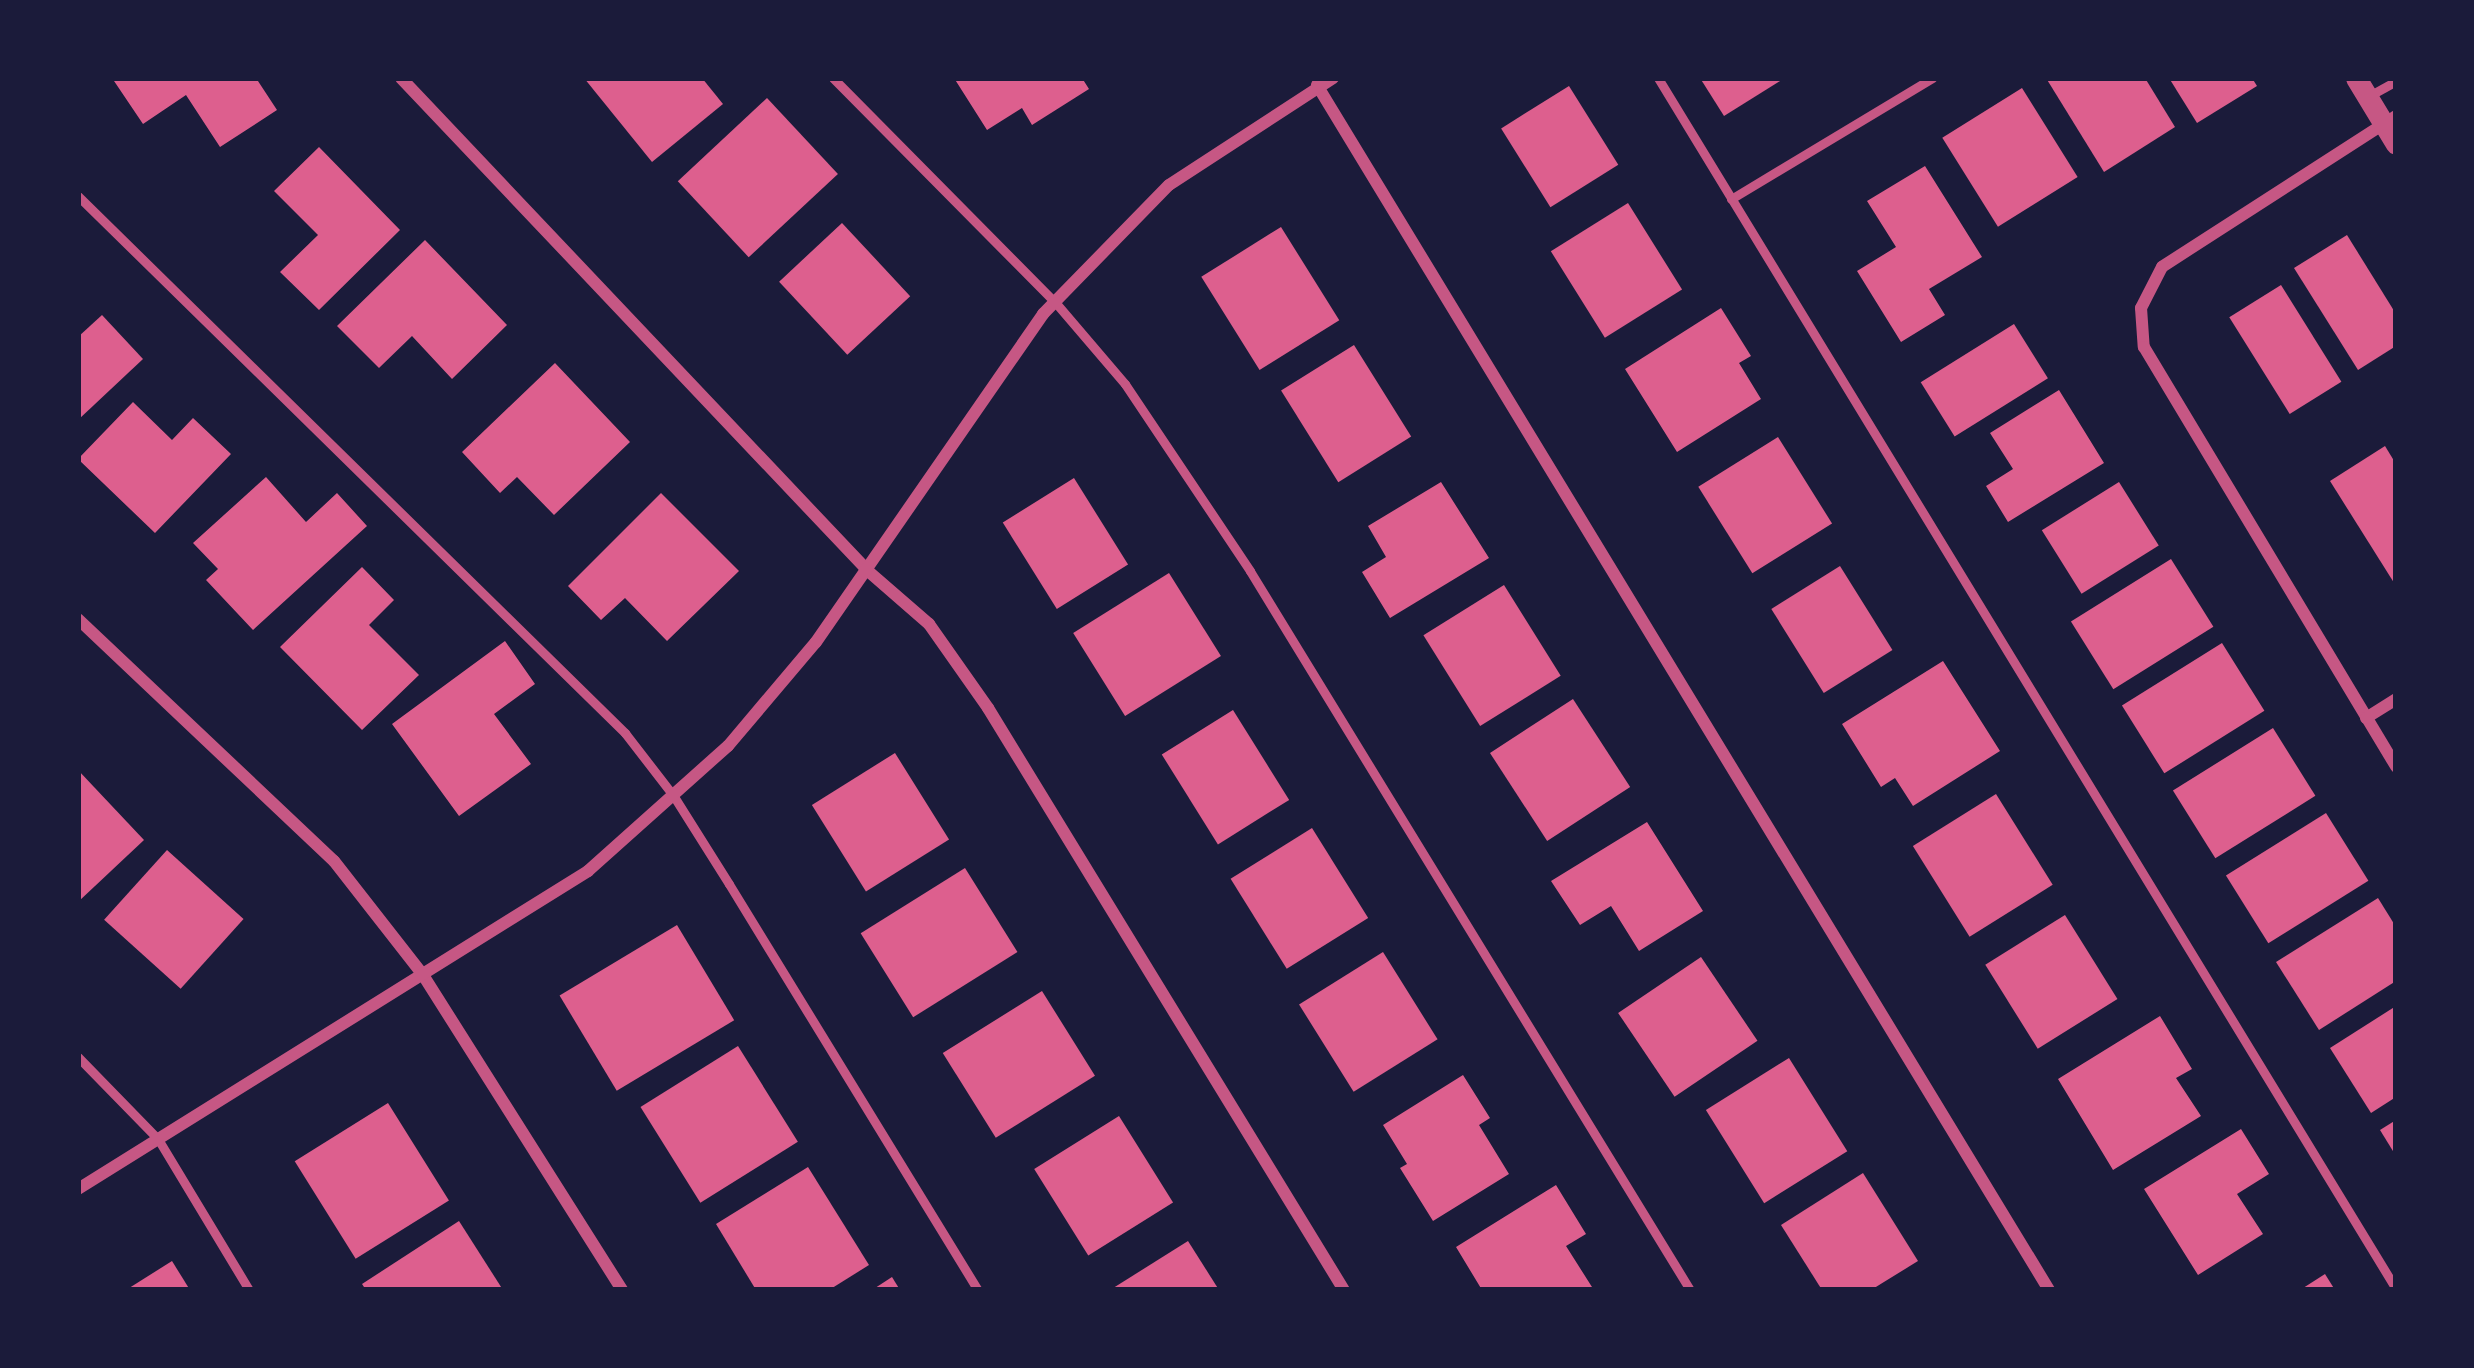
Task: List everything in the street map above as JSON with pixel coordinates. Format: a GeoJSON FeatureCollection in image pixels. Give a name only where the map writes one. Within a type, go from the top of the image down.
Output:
{"type":"FeatureCollection","features":[{"type":"Feature","properties":{"kind":"street"},"geometry":{"type":"LineString","coordinates":[[401,78],[868,571],[929,624],[988,708],[1344,1290]]}},
{"type":"Feature","properties":{"kind":"street"},"geometry":{"type":"LineString","coordinates":[[78,1189],[588,871],[728,746],[868,571],[947,448],[1054,302],[1169,185],[1333,78]]}},
{"type":"Feature","properties":{"kind":"street"},"geometry":{"type":"LineString","coordinates":[[1317,85],[2049,1290]]}},
{"type":"Feature","properties":{"kind":"street"},"geometry":{"type":"LineString","coordinates":[[2361,88],[2390,120],[2396,144]]}},
{"type":"Feature","properties":{"kind":"street"},"geometry":{"type":"LineString","coordinates":[[2390,120],[2162,267],[2140,308],[2144,347],[2396,767]]}},
{"type":"Feature","properties":{"kind":"street"},"geometry":{"type":"LineString","coordinates":[[78,619],[334,861],[423,975],[622,1290]]}},
{"type":"Feature","properties":{"kind":"street"},"geometry":{"type":"LineString","coordinates":[[2366,718],[2396,699]]}},
{"type":"Feature","properties":{"kind":"lane"},"geometry":{"type":"LineString","coordinates":[[833,78],[1054,302],[1125,384],[1250,571],[1690,1290]]}},
{"type":"Feature","properties":{"kind":"lane"},"geometry":{"type":"LineString","coordinates":[[1658,78],[2396,1289]]}},
{"type":"Feature","properties":{"kind":"lane"},"geometry":{"type":"LineString","coordinates":[[1731,199],[1932,78]]}},
{"type":"Feature","properties":{"kind":"lane"},"geometry":{"type":"LineString","coordinates":[[2361,88],[2396,81]]}},
{"type":"Feature","properties":{"kind":"lane"},"geometry":{"type":"LineString","coordinates":[[78,196],[625,733],[673,795],[977,1290]]}},
{"type":"Feature","properties":{"kind":"lane"},"geometry":{"type":"LineString","coordinates":[[78,1057],[158,1139],[249,1290]]}},
{"type":"Feature","properties":{"kind":"building"},"geometry":{"type":"Polygon","coordinates":[[[112,78],[256,78],[277,110],[220,147],[186,95],[143,124],[112,78]]]}},
{"type":"Feature","properties":{"kind":"building"},"geometry":{"type":"Polygon","coordinates":[[[584,78],[702,78],[723,104],[652,162],[584,78]]]}},
{"type":"Feature","properties":{"kind":"building"},"geometry":{"type":"Polygon","coordinates":[[[954,78],[1082,78],[1089,89],[1032,125],[1022,108],[987,130],[954,78]]]}},
{"type":"Feature","properties":{"kind":"building"},"geometry":{"type":"Polygon","coordinates":[[[1700,78],[1785,78],[1724,116],[1700,78]]]}},
{"type":"Feature","properties":{"kind":"building"},"geometry":{"type":"Polygon","coordinates":[[[2046,78],[2145,78],[2175,127],[2104,172],[2046,78]]]}},
{"type":"Feature","properties":{"kind":"building"},"geometry":{"type":"Polygon","coordinates":[[[2169,78],[2252,78],[2257,86],[2197,123],[2169,78]]]}},
{"type":"Feature","properties":{"kind":"building"},"geometry":{"type":"Polygon","coordinates":[[[1569,86],[1618,165],[1550,207],[1501,128],[1569,86]]]}},
{"type":"Feature","properties":{"kind":"building"},"geometry":{"type":"Polygon","coordinates":[[[2022,88],[2078,177],[1998,227],[1942,138],[2022,88]]]}},
{"type":"Feature","properties":{"kind":"building"},"geometry":{"type":"Polygon","coordinates":[[[767,98],[838,174],[749,257],[678,181],[767,98]]]}},
{"type":"Feature","properties":{"kind":"building"},"geometry":{"type":"Polygon","coordinates":[[[319,147],[400,230],[319,310],[280,272],[318,235],[274,191],[319,147]]]}},
{"type":"Feature","properties":{"kind":"building"},"geometry":{"type":"Polygon","coordinates":[[[1925,166],[1982,257],[1929,289],[1945,315],[1901,342],[1857,271],[1896,247],[1867,201],[1925,166]]]}},
{"type":"Feature","properties":{"kind":"building"},"geometry":{"type":"Polygon","coordinates":[[[1628,203],[1682,290],[1605,338],[1551,251],[1628,203]]]}},
{"type":"Feature","properties":{"kind":"building"},"geometry":{"type":"Polygon","coordinates":[[[842,223],[910,296],[847,355],[779,282],[842,223]]]}},
{"type":"Feature","properties":{"kind":"building"},"geometry":{"type":"Polygon","coordinates":[[[1281,227],[1339,320],[1260,370],[1201,277],[1281,227]]]}},
{"type":"Feature","properties":{"kind":"building"},"geometry":{"type":"Polygon","coordinates":[[[2347,235],[2396,314],[2396,346],[2358,370],[2294,268],[2347,235]]]}},
{"type":"Feature","properties":{"kind":"building"},"geometry":{"type":"Polygon","coordinates":[[[425,240],[507,325],[452,379],[412,336],[379,368],[337,326],[425,240]]]}},
{"type":"Feature","properties":{"kind":"building"},"geometry":{"type":"Polygon","coordinates":[[[2281,285],[2341,382],[2290,414],[2229,317],[2281,285]]]}},
{"type":"Feature","properties":{"kind":"building"},"geometry":{"type":"Polygon","coordinates":[[[1721,308],[1751,356],[1739,363],[1761,399],[1677,452],[1625,369],[1721,308]]]}},
{"type":"Feature","properties":{"kind":"building"},"geometry":{"type":"Polygon","coordinates":[[[102,315],[143,359],[78,420],[78,337],[102,315]]]}},
{"type":"Feature","properties":{"kind":"building"},"geometry":{"type":"Polygon","coordinates":[[[2014,324],[2048,378],[1955,437],[1921,382],[2014,324]]]}},
{"type":"Feature","properties":{"kind":"building"},"geometry":{"type":"Polygon","coordinates":[[[1354,345],[1411,437],[1338,482],[1281,391],[1354,345]]]}},
{"type":"Feature","properties":{"kind":"building"},"geometry":{"type":"Polygon","coordinates":[[[555,363],[630,442],[554,515],[517,477],[500,493],[462,452],[555,363]]]}},
{"type":"Feature","properties":{"kind":"building"},"geometry":{"type":"Polygon","coordinates":[[[2059,390],[2104,463],[2008,522],[1986,486],[2013,469],[1990,433],[2059,390]]]}},
{"type":"Feature","properties":{"kind":"building"},"geometry":{"type":"Polygon","coordinates":[[[133,402],[172,440],[193,418],[231,454],[155,533],[78,459],[133,402]]]}},
{"type":"Feature","properties":{"kind":"building"},"geometry":{"type":"Polygon","coordinates":[[[1778,437],[1832,524],[1752,573],[1698,487],[1778,437]]]}},
{"type":"Feature","properties":{"kind":"building"},"geometry":{"type":"Polygon","coordinates":[[[2385,446],[2396,464],[2396,586],[2330,481],[2385,446]]]}},
{"type":"Feature","properties":{"kind":"building"},"geometry":{"type":"Polygon","coordinates":[[[266,477],[306,522],[337,493],[367,526],[253,630],[206,580],[218,569],[193,543],[266,477]]]}},
{"type":"Feature","properties":{"kind":"building"},"geometry":{"type":"Polygon","coordinates":[[[1074,478],[1128,565],[1057,609],[1003,523],[1074,478]]]}},
{"type":"Feature","properties":{"kind":"building"},"geometry":{"type":"Polygon","coordinates":[[[1441,482],[1489,558],[1390,618],[1362,572],[1386,557],[1368,526],[1441,482]]]}},
{"type":"Feature","properties":{"kind":"building"},"geometry":{"type":"Polygon","coordinates":[[[2119,482],[2159,546],[2082,594],[2042,530],[2119,482]]]}},
{"type":"Feature","properties":{"kind":"building"},"geometry":{"type":"Polygon","coordinates":[[[661,493],[739,571],[667,641],[625,598],[601,620],[568,586],[661,493]]]}},
{"type":"Feature","properties":{"kind":"building"},"geometry":{"type":"Polygon","coordinates":[[[2171,559],[2213,627],[2113,689],[2071,622],[2171,559]]]}},
{"type":"Feature","properties":{"kind":"building"},"geometry":{"type":"Polygon","coordinates":[[[1840,566],[1892,650],[1824,693],[1771,609],[1840,566]]]}},
{"type":"Feature","properties":{"kind":"building"},"geometry":{"type":"Polygon","coordinates":[[[362,567],[394,600],[369,625],[419,675],[362,730],[280,647],[362,567]]]}},
{"type":"Feature","properties":{"kind":"building"},"geometry":{"type":"Polygon","coordinates":[[[1169,573],[1221,656],[1125,716],[1073,633],[1169,573]]]}},
{"type":"Feature","properties":{"kind":"building"},"geometry":{"type":"Polygon","coordinates":[[[1504,585],[1561,676],[1480,726],[1423,635],[1504,585]]]}},
{"type":"Feature","properties":{"kind":"building"},"geometry":{"type":"Polygon","coordinates":[[[505,641],[535,684],[494,714],[531,764],[459,816],[392,724],[505,641]]]}},
{"type":"Feature","properties":{"kind":"building"},"geometry":{"type":"Polygon","coordinates":[[[2222,643],[2264,711],[2164,773],[2122,706],[2222,643]]]}},
{"type":"Feature","properties":{"kind":"building"},"geometry":{"type":"Polygon","coordinates":[[[1943,661],[2000,751],[1913,806],[1895,778],[1881,787],[1842,724],[1943,661]]]}},
{"type":"Feature","properties":{"kind":"building"},"geometry":{"type":"Polygon","coordinates":[[[1573,699],[1630,787],[1547,841],[1490,753],[1573,699]]]}},
{"type":"Feature","properties":{"kind":"building"},"geometry":{"type":"Polygon","coordinates":[[[1233,710],[1289,800],[1218,844],[1162,755],[1233,710]]]}},
{"type":"Feature","properties":{"kind":"building"},"geometry":{"type":"Polygon","coordinates":[[[2273,728],[2315,796],[2215,858],[2173,791],[2273,728]]]}},
{"type":"Feature","properties":{"kind":"building"},"geometry":{"type":"Polygon","coordinates":[[[895,753],[949,840],[866,891],[812,805],[895,753]]]}},
{"type":"Feature","properties":{"kind":"building"},"geometry":{"type":"Polygon","coordinates":[[[78,770],[144,840],[78,902],[78,770]]]}},
{"type":"Feature","properties":{"kind":"building"},"geometry":{"type":"Polygon","coordinates":[[[1996,794],[2053,885],[1970,937],[1913,846],[1996,794]]]}},
{"type":"Feature","properties":{"kind":"building"},"geometry":{"type":"Polygon","coordinates":[[[2326,813],[2368,881],[2268,943],[2226,876],[2326,813]]]}},
{"type":"Feature","properties":{"kind":"building"},"geometry":{"type":"Polygon","coordinates":[[[1647,822],[1703,911],[1639,951],[1611,906],[1580,925],[1551,881],[1647,822]]]}},
{"type":"Feature","properties":{"kind":"building"},"geometry":{"type":"Polygon","coordinates":[[[1312,828],[1368,918],[1287,969],[1231,879],[1312,828]]]}},
{"type":"Feature","properties":{"kind":"building"},"geometry":{"type":"Polygon","coordinates":[[[167,850],[244,919],[181,989],[104,920],[167,850]]]}},
{"type":"Feature","properties":{"kind":"building"},"geometry":{"type":"Polygon","coordinates":[[[965,868],[1017,952],[913,1017],[861,933],[965,868]]]}},
{"type":"Feature","properties":{"kind":"building"},"geometry":{"type":"Polygon","coordinates":[[[2378,898],[2396,927],[2396,981],[2319,1030],[2276,962],[2378,898]]]}},
{"type":"Feature","properties":{"kind":"building"},"geometry":{"type":"Polygon","coordinates":[[[2065,915],[2117,999],[2038,1049],[1985,965],[2065,915]]]}},
{"type":"Feature","properties":{"kind":"building"},"geometry":{"type":"Polygon","coordinates":[[[677,925],[734,1020],[617,1091],[560,996],[677,925]]]}},
{"type":"Feature","properties":{"kind":"building"},"geometry":{"type":"Polygon","coordinates":[[[1383,952],[1438,1039],[1354,1092],[1299,1004],[1383,952]]]}},
{"type":"Feature","properties":{"kind":"building"},"geometry":{"type":"Polygon","coordinates":[[[1701,957],[1757,1041],[1675,1097],[1618,1013],[1701,957]]]}},
{"type":"Feature","properties":{"kind":"building"},"geometry":{"type":"Polygon","coordinates":[[[1042,991],[1095,1076],[996,1138],[943,1053],[1042,991]]]}},
{"type":"Feature","properties":{"kind":"building"},"geometry":{"type":"Polygon","coordinates":[[[2396,1006],[2396,1097],[2371,1113],[2330,1048],[2396,1006]]]}},
{"type":"Feature","properties":{"kind":"building"},"geometry":{"type":"Polygon","coordinates":[[[2160,1016],[2192,1069],[2176,1078],[2201,1116],[2113,1170],[2058,1079],[2160,1016]]]}},
{"type":"Feature","properties":{"kind":"building"},"geometry":{"type":"Polygon","coordinates":[[[738,1046],[798,1142],[700,1203],[640,1107],[738,1046]]]}},
{"type":"Feature","properties":{"kind":"building"},"geometry":{"type":"Polygon","coordinates":[[[1789,1058],[1847,1151],[1764,1203],[1706,1110],[1789,1058]]]}},
{"type":"Feature","properties":{"kind":"building"},"geometry":{"type":"Polygon","coordinates":[[[1463,1075],[1490,1118],[1479,1125],[1509,1174],[1433,1221],[1400,1168],[1407,1164],[1383,1125],[1463,1075]]]}},
{"type":"Feature","properties":{"kind":"building"},"geometry":{"type":"Polygon","coordinates":[[[388,1103],[449,1201],[356,1259],[295,1161],[388,1103]]]}},
{"type":"Feature","properties":{"kind":"building"},"geometry":{"type":"Polygon","coordinates":[[[1119,1116],[1173,1203],[1088,1255],[1034,1169],[1119,1116]]]}},
{"type":"Feature","properties":{"kind":"building"},"geometry":{"type":"Polygon","coordinates":[[[2396,1120],[2396,1156],[2380,1130],[2396,1120]]]}},
{"type":"Feature","properties":{"kind":"building"},"geometry":{"type":"Polygon","coordinates":[[[2241,1129],[2269,1174],[2237,1194],[2263,1234],[2198,1275],[2144,1189],[2241,1129]]]}},
{"type":"Feature","properties":{"kind":"building"},"geometry":{"type":"Polygon","coordinates":[[[808,1167],[869,1265],[829,1290],[756,1290],[716,1224],[808,1167]]]}},
{"type":"Feature","properties":{"kind":"building"},"geometry":{"type":"Polygon","coordinates":[[[1863,1173],[1918,1261],[1871,1290],[1822,1290],[1781,1225],[1863,1173]]]}},
{"type":"Feature","properties":{"kind":"building"},"geometry":{"type":"Polygon","coordinates":[[[1556,1185],[1586,1234],[1566,1246],[1592,1287],[1482,1290],[1456,1247],[1556,1185]]]}},
{"type":"Feature","properties":{"kind":"building"},"geometry":{"type":"Polygon","coordinates":[[[459,1221],[503,1290],[366,1290],[362,1284],[459,1221]]]}},
{"type":"Feature","properties":{"kind":"building"},"geometry":{"type":"Polygon","coordinates":[[[1188,1241],[1219,1290],[1110,1290],[1188,1241]]]}},
{"type":"Feature","properties":{"kind":"building"},"geometry":{"type":"Polygon","coordinates":[[[172,1261],[190,1290],[126,1290],[172,1261]]]}},
{"type":"Feature","properties":{"kind":"building"},"geometry":{"type":"Polygon","coordinates":[[[2325,1274],[2335,1290],[2300,1290],[2325,1274]]]}},
{"type":"Feature","properties":{"kind":"building"},"geometry":{"type":"Polygon","coordinates":[[[892,1277],[900,1290],[872,1290],[892,1277]]]}}]}
